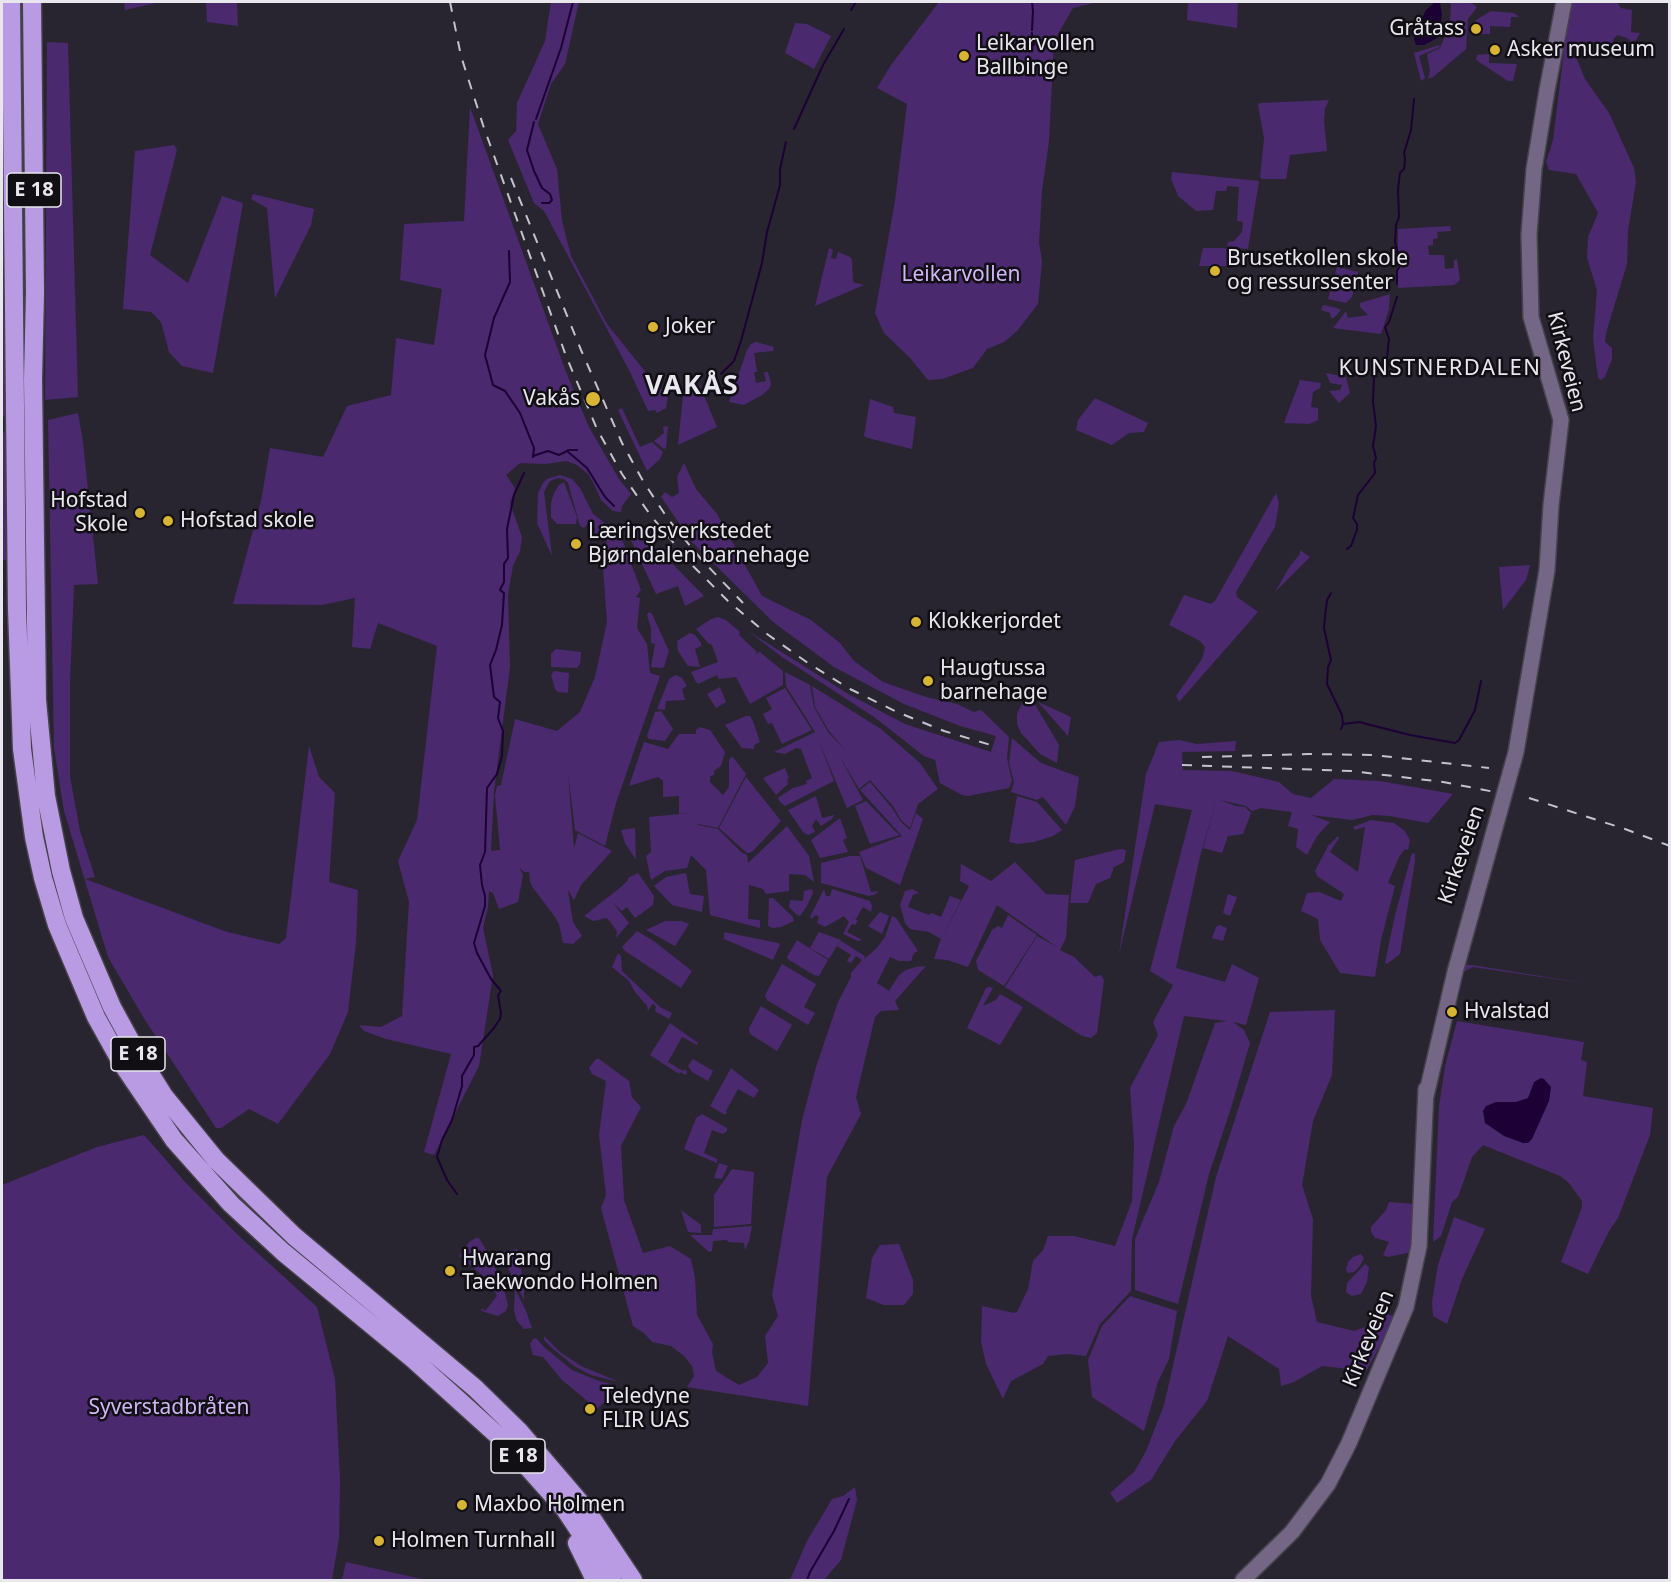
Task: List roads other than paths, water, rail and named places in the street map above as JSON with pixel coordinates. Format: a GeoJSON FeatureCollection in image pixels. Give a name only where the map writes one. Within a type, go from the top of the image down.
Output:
{"type":"FeatureCollection","features":[{"type":"Feature","properties":{"kind":"highway","name":"E 18"},"geometry":{"type":"LineString","coordinates":[[11,2],[17,609],[21,729],[34,837],[57,925],[96,1017],[121,1062],[174,1140],[231,1204],[283,1252],[413,1359],[486,1424],[526,1464],[564,1508],[612,1581]]}},
{"type":"Feature","properties":{"kind":"highway","name":"E 18"},"geometry":{"type":"LineString","coordinates":[[32,2],[37,700],[40,748],[51,822],[74,918],[107,997],[136,1051],[164,1096],[203,1145],[244,1190],[294,1236],[475,1388],[520,1432],[585,1508],[633,1581]]}},
{"type":"Feature","properties":{"kind":"highway","name":"E 18"},"geometry":{"type":"LineString","coordinates":[[564,1508],[567,1523],[595,1581]]}},
{"type":"Feature","properties":{"kind":"main road","name":"Kirkeveien"},"geometry":{"type":"LineString","coordinates":[[1243,1581],[1292,1532],[1329,1484],[1349,1443],[1406,1307],[1415,1274],[1419,1246],[1426,1096],[1455,972],[1520,731],[1547,570],[1551,505],[1560,432],[1558,407],[1531,317],[1529,234],[1534,169],[1564,2]]}},
{"type":"Feature","properties":{"kind":"main road","name":"Kirkeveien"},"geometry":{"type":"LineString","coordinates":[[1234,1581],[1259,1564]]}},
{"type":"Feature","properties":{"kind":"waterway"},"geometry":{"type":"LineString","coordinates":[[536,119],[561,48],[573,2]]}},
{"type":"Feature","properties":{"kind":"waterway"},"geometry":{"type":"LineString","coordinates":[[851,10],[856,2]]}},
{"type":"Feature","properties":{"kind":"waterway"},"geometry":{"type":"LineString","coordinates":[[1032,2],[1032,30]]}},
{"type":"Feature","properties":{"kind":"waterway"},"geometry":{"type":"LineString","coordinates":[[794,129],[823,65],[844,29]]}},
{"type":"Feature","properties":{"kind":"waterway"},"geometry":{"type":"LineString","coordinates":[[1032,33],[1034,45]]}},
{"type":"Feature","properties":{"kind":"waterway"},"geometry":{"type":"LineString","coordinates":[[1397,284],[1397,271],[1401,264],[1395,242],[1399,217],[1398,189],[1400,173],[1404,169],[1404,153],[1411,130],[1414,99]]}},
{"type":"Feature","properties":{"kind":"waterway"},"geometry":{"type":"LineString","coordinates":[[534,122],[527,150],[542,188],[550,194],[552,200],[549,203],[542,203]]}},
{"type":"Feature","properties":{"kind":"waterway"},"geometry":{"type":"LineString","coordinates":[[721,374],[734,361],[741,341],[780,185],[780,169],[786,142]]}},
{"type":"Feature","properties":{"kind":"waterway"},"geometry":{"type":"LineString","coordinates":[[509,251],[510,282],[494,318],[485,355],[493,385],[505,391],[520,413],[534,448],[533,457]]}},
{"type":"Feature","properties":{"kind":"waterway"},"geometry":{"type":"LineString","coordinates":[[1347,549],[1351,546],[1357,530],[1357,524],[1353,518],[1358,495],[1375,473],[1374,376],[1387,358],[1389,339],[1385,327],[1389,322],[1397,297]]}},
{"type":"Feature","properties":{"kind":"waterway"},"geometry":{"type":"LineString","coordinates":[[568,450],[577,450]]}},
{"type":"Feature","properties":{"kind":"waterway"},"geometry":{"type":"LineString","coordinates":[[533,456],[548,451],[559,455],[567,451],[587,468],[605,497],[614,506]]}},
{"type":"Feature","properties":{"kind":"waterway"},"geometry":{"type":"LineString","coordinates":[[457,1194],[447,1180],[437,1157],[452,1120],[462,1086],[462,1076],[474,1055],[474,1047],[478,1046],[494,1028],[501,1013],[498,995],[501,991],[491,979],[474,943],[485,906],[480,865],[485,852],[487,788],[497,774],[502,756],[503,731],[498,718],[500,702],[494,697],[490,665],[502,625],[504,593],[500,590],[504,582],[504,564],[508,558],[507,529],[514,495],[524,473]]}},
{"type":"Feature","properties":{"kind":"waterway"},"geometry":{"type":"LineString","coordinates":[[1331,593],[1327,600],[1324,628],[1331,660],[1328,667],[1327,684],[1342,715],[1341,729]]}},
{"type":"Feature","properties":{"kind":"waterway"},"geometry":{"type":"LineString","coordinates":[[1343,724],[1359,722],[1410,735],[1455,743],[1459,740],[1475,710],[1481,681]]}},
{"type":"Feature","properties":{"kind":"waterway"},"geometry":{"type":"LineString","coordinates":[[807,1580],[849,1499]]}},
{"type":"Feature","properties":{"kind":"railway"},"geometry":{"type":"LineString","coordinates":[[450,2],[461,56],[483,125],[566,356],[597,429],[622,474],[651,516],[693,566],[728,601],[767,634],[808,663],[850,689],[897,712],[944,731],[994,746]]}},
{"type":"Feature","properties":{"kind":"railway"},"geometry":{"type":"LineString","coordinates":[[511,178],[581,350],[622,443],[668,519],[701,559],[743,603]]}},
{"type":"Feature","properties":{"kind":"railway"},"geometry":{"type":"LineString","coordinates":[[1202,757],[1374,755],[1489,768]]}},
{"type":"Feature","properties":{"kind":"railway"},"geometry":{"type":"LineString","coordinates":[[1182,765],[1351,771],[1443,782],[1495,792]]}},
{"type":"Feature","properties":{"kind":"railway"},"geometry":{"type":"LineString","coordinates":[[1529,798],[1670,846]]}},
{"type":"Feature","properties":{"kind":"place","name":"Gråtass"},"geometry":{"type":"Point","coordinates":[1476,29]}},
{"type":"Feature","properties":{"kind":"place","name":"Asker museum"},"geometry":{"type":"Point","coordinates":[1495,50]}},
{"type":"Feature","properties":{"kind":"place","name":"Leikarvollen Ballbinge"},"geometry":{"type":"Point","coordinates":[964,56]}},
{"type":"Feature","properties":{"kind":"place","name":"Brusetkollen skole og ressurssenter"},"geometry":{"type":"Point","coordinates":[1215,271]}},
{"type":"Feature","properties":{"kind":"place","name":"Joker"},"geometry":{"type":"Point","coordinates":[653,327]}},
{"type":"Feature","properties":{"kind":"place","name":"Vakås"},"geometry":{"type":"Point","coordinates":[593,399]}},
{"type":"Feature","properties":{"kind":"place","name":"Hofstad Skole"},"geometry":{"type":"Point","coordinates":[140,513]}},
{"type":"Feature","properties":{"kind":"place","name":"Hofstad skole"},"geometry":{"type":"Point","coordinates":[168,521]}},
{"type":"Feature","properties":{"kind":"place","name":"Læringsverkstedet Bjørndalen barnehage"},"geometry":{"type":"Point","coordinates":[576,544]}},
{"type":"Feature","properties":{"kind":"place","name":"Klokkerjordet"},"geometry":{"type":"Point","coordinates":[916,622]}},
{"type":"Feature","properties":{"kind":"place","name":"Haugtussa barnehage"},"geometry":{"type":"Point","coordinates":[928,681]}},
{"type":"Feature","properties":{"kind":"place","name":"Hvalstad"},"geometry":{"type":"Point","coordinates":[1452,1012]}},
{"type":"Feature","properties":{"kind":"place","name":"Hwarang Taekwondo Holmen"},"geometry":{"type":"Point","coordinates":[450,1271]}},
{"type":"Feature","properties":{"kind":"place","name":"Teledyne FLIR UAS"},"geometry":{"type":"Point","coordinates":[590,1409]}},
{"type":"Feature","properties":{"kind":"place","name":"Maxbo Holmen"},"geometry":{"type":"Point","coordinates":[462,1505]}},
{"type":"Feature","properties":{"kind":"place","name":"Holmen Turnhall"},"geometry":{"type":"Point","coordinates":[379,1541]}},
{"type":"Feature","properties":{"kind":"district","name":"KUNSTNERDALEN"},"geometry":{"type":"Point","coordinates":[1440,369]}},
{"type":"Feature","properties":{"kind":"district","name":"VAKÅS"},"geometry":{"type":"Point","coordinates":[692,386]}},
{"type":"Feature","properties":{"kind":"park label","name":"Leikarvollen"},"geometry":{"type":"Point","coordinates":[961,275]}},
{"type":"Feature","properties":{"kind":"park label","name":"Syverstadbråten"},"geometry":{"type":"Point","coordinates":[169,1408]}}]}
